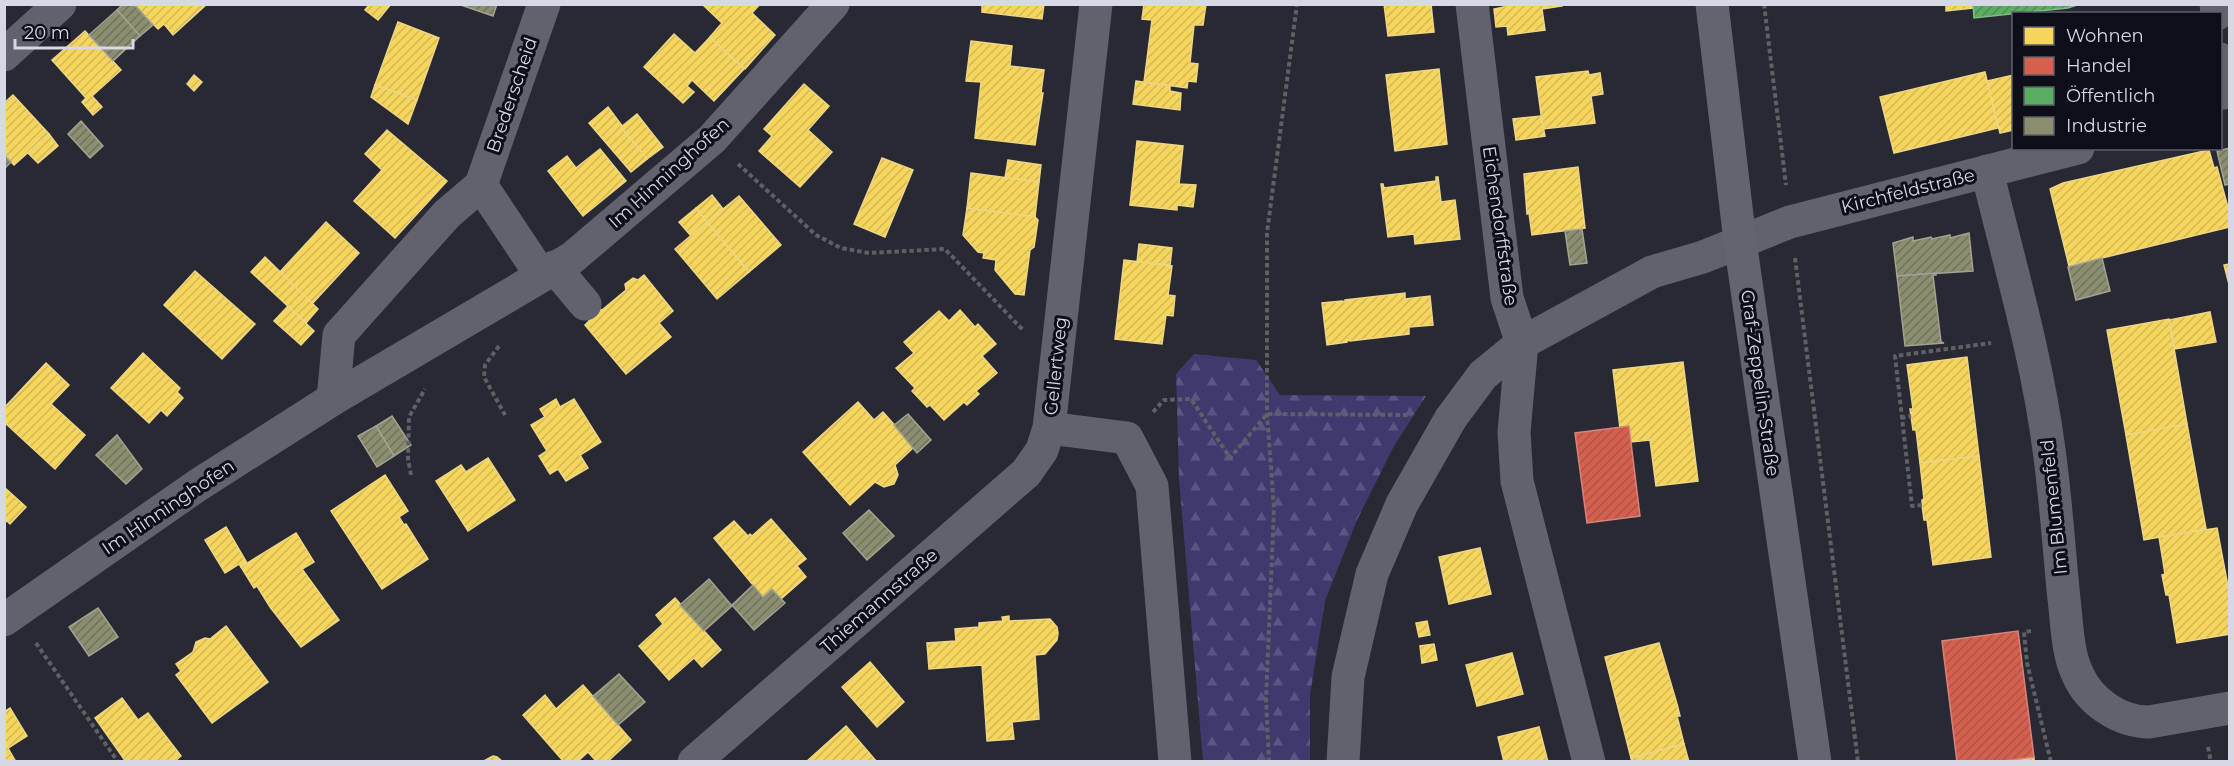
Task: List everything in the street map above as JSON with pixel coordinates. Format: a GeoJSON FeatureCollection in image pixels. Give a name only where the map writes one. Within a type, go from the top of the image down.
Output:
{"type":"FeatureCollection","features":[{"type":"Feature","properties":{"kind":"main road","name":"Graf-Zeppelin-Straße"},"geometry":{"type":"LineString","coordinates":[[1712,4],[1740,241],[1815,762]]}},
{"type":"Feature","properties":{"kind":"street"},"geometry":{"type":"LineString","coordinates":[[4,55],[60,4]]}},
{"type":"Feature","properties":{"kind":"street","name":"Brederscheid"},"geometry":{"type":"LineString","coordinates":[[481,185],[544,4]]}},
{"type":"Feature","properties":{"kind":"street","name":"Im Hinninghofen"},"geometry":{"type":"LineString","coordinates":[[10,617],[198,485],[333,399],[572,258],[712,139],[833,4]]}},
{"type":"Feature","properties":{"kind":"street","name":"Gellertweg"},"geometry":{"type":"LineString","coordinates":[[1096,4],[1049,428],[1127,438],[1152,486],[1175,762]]}},
{"type":"Feature","properties":{"kind":"street","name":"Eichendorffstraße"},"geometry":{"type":"LineString","coordinates":[[1472,4],[1507,298],[1522,343],[1514,432],[1517,481],[1588,762]]}},
{"type":"Feature","properties":{"kind":"street"},"geometry":{"type":"LineString","coordinates":[[2222,76],[2224,93]]}},
{"type":"Feature","properties":{"kind":"street","name":"Kirchfeldstraße"},"geometry":{"type":"LineString","coordinates":[[1343,762],[1348,677],[1372,574],[1402,504],[1451,418],[1483,375],[1522,343],[1652,272],[1703,257],[1790,222],[2070,150]]}},
{"type":"Feature","properties":{"kind":"street","name":"Im Blumenfeld"},"geometry":{"type":"LineString","coordinates":[[1987,171],[2041,395],[2048,440],[2067,627],[2073,662],[2078,676],[2089,693],[2106,708],[2121,717],[2136,722],[2149,722],[2229,708]]}},
{"type":"Feature","properties":{"kind":"street"},"geometry":{"type":"LineString","coordinates":[[333,399],[339,335],[447,214],[481,185],[548,271],[585,304]]}},
{"type":"Feature","properties":{"kind":"street","name":"Thiemannstraße"},"geometry":{"type":"LineString","coordinates":[[694,762],[1026,473],[1042,450],[1049,428]]}},
{"type":"Feature","properties":{"kind":"path"},"geometry":{"type":"LineString","coordinates":[[1269,762],[1266,699],[1274,508],[1267,414],[1267,233],[1297,4]]}},
{"type":"Feature","properties":{"kind":"path"},"geometry":{"type":"LineString","coordinates":[[1764,4],[1858,762]]}},
{"type":"Feature","properties":{"kind":"path"},"geometry":{"type":"LineString","coordinates":[[733,160],[816,235],[841,248],[869,253],[945,249],[996,303]]}},
{"type":"Feature","properties":{"kind":"path"},"geometry":{"type":"LineString","coordinates":[[1922,505],[1912,506],[1895,356],[2027,339]]}},
{"type":"Feature","properties":{"kind":"path"},"geometry":{"type":"LineString","coordinates":[[499,346],[485,365],[484,377],[505,415]]}},
{"type":"Feature","properties":{"kind":"path"},"geometry":{"type":"LineString","coordinates":[[411,475],[408,459],[410,417],[425,388]]}},
{"type":"Feature","properties":{"kind":"path"},"geometry":{"type":"LineString","coordinates":[[1191,399],[1230,459],[1267,414]]}},
{"type":"Feature","properties":{"kind":"path"},"geometry":{"type":"LineString","coordinates":[[1267,414],[1398,414]]}},
{"type":"Feature","properties":{"kind":"path"},"geometry":{"type":"LineString","coordinates":[[1901,418],[1911,416]]}},
{"type":"Feature","properties":{"kind":"path"},"geometry":{"type":"LineString","coordinates":[[10,617],[118,762]]}},
{"type":"Feature","properties":{"kind":"green space"},"geometry":{"type":"Polygon","coordinates":[[[1194,354],[1256,360],[1280,395],[1426,396],[1394,446],[1357,520],[1325,601],[1310,695],[1310,761],[1203,761],[1179,478],[1176,374],[1194,354]]]}},
{"type":"Feature","properties":{"kind":"building: Wohnen"},"geometry":{"type":"Polygon","coordinates":[[[134,4],[207,4],[173,35],[164,24],[158,29],[134,4]]]}},
{"type":"Feature","properties":{"kind":"building: Wohnen"},"geometry":{"type":"Polygon","coordinates":[[[370,4],[391,4],[378,20],[365,10],[370,4]]]}},
{"type":"Feature","properties":{"kind":"building: Wohnen"},"geometry":{"type":"Polygon","coordinates":[[[702,4],[760,4],[752,13],[775,35],[745,69],[710,37],[722,23],[702,4]]]}},
{"type":"Feature","properties":{"kind":"building: Wohnen"},"geometry":{"type":"Polygon","coordinates":[[[982,4],[1044,4],[1042,19],[982,12],[982,4]]]}},
{"type":"Feature","properties":{"kind":"building: Wohnen"},"geometry":{"type":"Polygon","coordinates":[[[1144,4],[1206,4],[1203,25],[1194,25],[1190,63],[1198,64],[1196,82],[1188,81],[1187,88],[1144,82],[1152,20],[1142,19],[1144,4]]]}},
{"type":"Feature","properties":{"kind":"building: Wohnen"},"geometry":{"type":"Polygon","coordinates":[[[1384,4],[1431,4],[1434,32],[1388,36],[1384,4]]]}},
{"type":"Feature","properties":{"kind":"building: Wohnen"},"geometry":{"type":"Polygon","coordinates":[[[1504,4],[1561,4],[1562,6],[1542,9],[1545,30],[1508,35],[1507,26],[1496,27],[1494,9],[1504,7],[1504,4]]]}},
{"type":"Feature","properties":{"kind":"building: Wohnen"},"geometry":{"type":"Polygon","coordinates":[[[1946,4],[1973,4],[1973,8],[1946,11],[1946,4]]]}},
{"type":"Feature","properties":{"kind":"building: Wohnen"},"geometry":{"type":"Polygon","coordinates":[[[398,22],[439,38],[417,100],[375,85],[398,22]]]}},
{"type":"Feature","properties":{"kind":"building: Wohnen"},"geometry":{"type":"Polygon","coordinates":[[[85,31],[121,70],[92,96],[102,107],[93,115],[82,102],[86,98],[52,60],[85,31]]]}},
{"type":"Feature","properties":{"kind":"building: Wohnen"},"geometry":{"type":"Polygon","coordinates":[[[674,34],[695,53],[710,37],[744,69],[714,101],[692,80],[687,86],[694,92],[683,103],[644,67],[674,34]]]}},
{"type":"Feature","properties":{"kind":"building: Wohnen"},"geometry":{"type":"Polygon","coordinates":[[[971,41],[1012,46],[1010,66],[1044,70],[1035,145],[975,138],[981,82],[966,81],[971,41]]]}},
{"type":"Feature","properties":{"kind":"building: Wohnen"},"geometry":{"type":"Polygon","coordinates":[[[1439,69],[1447,144],[1395,151],[1386,75],[1439,69]]]}},
{"type":"Feature","properties":{"kind":"building: Wohnen"},"geometry":{"type":"Polygon","coordinates":[[[1588,71],[1589,75],[1600,73],[1603,94],[1591,96],[1595,123],[1543,129],[1536,77],[1588,71]]]}},
{"type":"Feature","properties":{"kind":"building: Wohnen"},"geometry":{"type":"Polygon","coordinates":[[[1985,72],[1998,128],[1894,153],[1880,97],[1985,72]]]}},
{"type":"Feature","properties":{"kind":"building: Wohnen"},"geometry":{"type":"Polygon","coordinates":[[[194,75],[202,82],[194,91],[187,84],[194,75]]]}},
{"type":"Feature","properties":{"kind":"building: Wohnen"},"geometry":{"type":"Polygon","coordinates":[[[2012,75],[2012,130],[2000,133],[1987,81],[2012,75]]]}},
{"type":"Feature","properties":{"kind":"building: Wohnen"},"geometry":{"type":"Polygon","coordinates":[[[1136,81],[1170,86],[1170,91],[1181,93],[1180,110],[1133,104],[1136,81]]]}},
{"type":"Feature","properties":{"kind":"building: Wohnen"},"geometry":{"type":"Polygon","coordinates":[[[804,84],[829,106],[808,130],[832,152],[800,187],[759,151],[772,136],[764,129],[804,84]]]}},
{"type":"Feature","properties":{"kind":"building: Wohnen"},"geometry":{"type":"Polygon","coordinates":[[[375,85],[417,100],[408,124],[371,97],[375,85]]]}},
{"type":"Feature","properties":{"kind":"building: Wohnen"},"geometry":{"type":"Polygon","coordinates":[[[13,95],[49,134],[14,165],[4,155],[4,103],[13,95]]]}},
{"type":"Feature","properties":{"kind":"building: Wohnen"},"geometry":{"type":"Polygon","coordinates":[[[608,107],[647,159],[631,172],[589,123],[608,107]]]}},
{"type":"Feature","properties":{"kind":"building: Wohnen"},"geometry":{"type":"Polygon","coordinates":[[[637,114],[663,147],[647,159],[621,127],[637,114]]]}},
{"type":"Feature","properties":{"kind":"building: Wohnen"},"geometry":{"type":"Polygon","coordinates":[[[1541,116],[1545,136],[1516,140],[1513,119],[1541,116]]]}},
{"type":"Feature","properties":{"kind":"building: Wohnen"},"geometry":{"type":"Polygon","coordinates":[[[387,130],[447,181],[395,238],[354,201],[382,170],[365,154],[387,130]]]}},
{"type":"Feature","properties":{"kind":"building: Wohnen"},"geometry":{"type":"Polygon","coordinates":[[[49,134],[58,146],[38,163],[28,153],[49,134]]]}},
{"type":"Feature","properties":{"kind":"building: Wohnen"},"geometry":{"type":"Polygon","coordinates":[[[1137,141],[1183,146],[1179,184],[1196,185],[1193,207],[1177,205],[1177,210],[1130,205],[1137,141]]]}},
{"type":"Feature","properties":{"kind":"building: Wohnen"},"geometry":{"type":"Polygon","coordinates":[[[600,149],[626,181],[583,216],[548,171],[567,156],[576,168],[600,149]]]}},
{"type":"Feature","properties":{"kind":"building: Wohnen"},"geometry":{"type":"Polygon","coordinates":[[[2209,150],[2214,168],[2217,167],[2230,215],[2230,227],[2069,266],[2050,189],[2063,183],[2209,150]]]}},
{"type":"Feature","properties":{"kind":"building: Wohnen"},"geometry":{"type":"Polygon","coordinates":[[[882,158],[913,170],[885,237],[854,224],[882,158]]]}},
{"type":"Feature","properties":{"kind":"building: Wohnen"},"geometry":{"type":"Polygon","coordinates":[[[1008,160],[1041,165],[1039,182],[1005,178],[1008,160]]]}},
{"type":"Feature","properties":{"kind":"building: Wohnen"},"geometry":{"type":"Polygon","coordinates":[[[1578,167],[1585,228],[1532,235],[1529,213],[1527,214],[1524,174],[1578,167]]]}},
{"type":"Feature","properties":{"kind":"building: Wohnen"},"geometry":{"type":"Polygon","coordinates":[[[971,173],[1039,182],[1035,217],[967,208],[971,173]]]}},
{"type":"Feature","properties":{"kind":"building: Wohnen"},"geometry":{"type":"Polygon","coordinates":[[[1438,177],[1441,202],[1455,200],[1460,239],[1415,244],[1414,234],[1388,237],[1381,184],[1384,188],[1436,181],[1438,177]]]}},
{"type":"Feature","properties":{"kind":"building: Wohnen"},"geometry":{"type":"Polygon","coordinates":[[[712,195],[723,209],[707,222],[696,208],[712,195]]]}},
{"type":"Feature","properties":{"kind":"building: Wohnen"},"geometry":{"type":"Polygon","coordinates":[[[739,196],[781,245],[749,272],[707,222],[739,196]]]}},
{"type":"Feature","properties":{"kind":"building: Wohnen"},"geometry":{"type":"Polygon","coordinates":[[[696,208],[707,222],[691,236],[679,222],[696,208]]]}},
{"type":"Feature","properties":{"kind":"building: Wohnen"},"geometry":{"type":"Polygon","coordinates":[[[967,208],[1035,217],[1038,220],[1034,247],[1030,250],[1024,295],[1015,294],[995,270],[996,260],[983,258],[984,253],[978,252],[963,235],[967,208]]]}},
{"type":"Feature","properties":{"kind":"building: Wohnen"},"geometry":{"type":"Polygon","coordinates":[[[326,222],[359,253],[312,304],[279,273],[326,222]]]}},
{"type":"Feature","properties":{"kind":"building: Wohnen"},"geometry":{"type":"Polygon","coordinates":[[[707,222],[749,272],[717,299],[675,249],[707,222]]]}},
{"type":"Feature","properties":{"kind":"building: Wohnen"},"geometry":{"type":"Polygon","coordinates":[[[1139,244],[1172,248],[1170,265],[1137,262],[1139,244]]]}},
{"type":"Feature","properties":{"kind":"building: Wohnen"},"geometry":{"type":"Polygon","coordinates":[[[265,257],[318,309],[306,323],[251,272],[265,257]]]}},
{"type":"Feature","properties":{"kind":"building: Wohnen"},"geometry":{"type":"Polygon","coordinates":[[[1124,260],[1172,266],[1168,295],[1175,296],[1173,316],[1166,315],[1162,344],[1115,339],[1124,260]]]}},
{"type":"Feature","properties":{"kind":"building: Wohnen"},"geometry":{"type":"Polygon","coordinates":[[[2230,264],[2230,288],[2224,265],[2230,264]]]}},
{"type":"Feature","properties":{"kind":"building: Wohnen"},"geometry":{"type":"Polygon","coordinates":[[[195,271],[255,324],[222,359],[164,305],[195,271]]]}},
{"type":"Feature","properties":{"kind":"building: Wohnen"},"geometry":{"type":"Polygon","coordinates":[[[644,275],[673,311],[659,323],[671,337],[626,374],[585,325],[589,321],[588,315],[597,308],[602,310],[626,290],[625,284],[633,278],[638,280],[644,275]]]}},
{"type":"Feature","properties":{"kind":"building: Wohnen"},"geometry":{"type":"Polygon","coordinates":[[[1405,293],[1405,299],[1430,296],[1433,325],[1409,327],[1409,334],[1347,340],[1347,342],[1327,345],[1322,303],[1405,293]]]}},
{"type":"Feature","properties":{"kind":"building: Wohnen"},"geometry":{"type":"Polygon","coordinates":[[[288,306],[314,331],[301,345],[274,321],[288,306]]]}},
{"type":"Feature","properties":{"kind":"building: Wohnen"},"geometry":{"type":"Polygon","coordinates":[[[960,310],[975,327],[978,324],[996,344],[982,356],[997,373],[976,391],[979,394],[967,405],[964,402],[944,420],[912,391],[915,388],[896,368],[914,353],[904,342],[939,311],[949,321],[960,310]]]}},
{"type":"Feature","properties":{"kind":"building: Wohnen"},"geometry":{"type":"Polygon","coordinates":[[[2210,312],[2216,342],[2175,349],[2169,320],[2210,312]]]}},
{"type":"Feature","properties":{"kind":"building: Wohnen"},"geometry":{"type":"Polygon","coordinates":[[[2169,319],[2187,424],[2126,435],[2107,330],[2169,319]]]}},
{"type":"Feature","properties":{"kind":"building: Wohnen"},"geometry":{"type":"Polygon","coordinates":[[[143,353],[180,388],[177,392],[183,398],[167,416],[161,410],[149,423],[111,388],[143,353]]]}},
{"type":"Feature","properties":{"kind":"building: Wohnen"},"geometry":{"type":"Polygon","coordinates":[[[1967,357],[1979,456],[1920,463],[1916,430],[1913,430],[1910,409],[1913,409],[1907,365],[1967,357]]]}},
{"type":"Feature","properties":{"kind":"building: Wohnen"},"geometry":{"type":"Polygon","coordinates":[[[1683,362],[1698,481],[1656,486],[1650,440],[1631,442],[1629,426],[1620,428],[1613,370],[1683,362]]]}},
{"type":"Feature","properties":{"kind":"building: Wohnen"},"geometry":{"type":"Polygon","coordinates":[[[46,363],[69,385],[51,404],[85,435],[55,469],[4,422],[4,408],[46,363]]]}},
{"type":"Feature","properties":{"kind":"building: Wohnen"},"geometry":{"type":"Polygon","coordinates":[[[556,399],[560,407],[574,399],[601,442],[580,455],[588,468],[566,481],[558,469],[550,474],[539,456],[547,451],[531,425],[545,417],[540,409],[556,399]]]}},
{"type":"Feature","properties":{"kind":"building: Wohnen"},"geometry":{"type":"Polygon","coordinates":[[[858,402],[874,420],[883,412],[914,447],[895,465],[898,475],[894,484],[884,487],[875,482],[850,505],[803,452],[858,402]]]}},
{"type":"Feature","properties":{"kind":"building: Wohnen"},"geometry":{"type":"Polygon","coordinates":[[[2187,424],[2206,529],[2144,540],[2126,435],[2187,424]]]}},
{"type":"Feature","properties":{"kind":"building: Wohnen"},"geometry":{"type":"Polygon","coordinates":[[[1979,456],[1991,557],[1933,565],[1927,520],[1924,520],[1922,505],[1924,499],[1920,463],[1979,456]]]}},
{"type":"Feature","properties":{"kind":"building: Wohnen"},"geometry":{"type":"Polygon","coordinates":[[[488,458],[515,500],[468,531],[436,481],[461,465],[466,472],[488,458]]]}},
{"type":"Feature","properties":{"kind":"building: Wohnen"},"geometry":{"type":"Polygon","coordinates":[[[385,475],[408,511],[399,517],[428,559],[382,589],[331,511],[385,475]]]}},
{"type":"Feature","properties":{"kind":"building: Wohnen"},"geometry":{"type":"Polygon","coordinates":[[[4,487],[26,507],[10,524],[7,521],[4,523],[4,487]]]}},
{"type":"Feature","properties":{"kind":"building: Wohnen"},"geometry":{"type":"Polygon","coordinates":[[[771,519],[806,559],[797,566],[806,577],[781,599],[772,589],[763,597],[714,538],[734,521],[748,536],[750,534],[752,536],[771,519]]]}},
{"type":"Feature","properties":{"kind":"building: Wohnen"},"geometry":{"type":"Polygon","coordinates":[[[226,527],[247,563],[241,567],[239,564],[225,573],[205,540],[226,527]]]}},
{"type":"Feature","properties":{"kind":"building: Wohnen"},"geometry":{"type":"Polygon","coordinates":[[[2217,528],[2230,597],[2230,634],[2177,643],[2169,595],[2166,595],[2162,575],[2165,574],[2159,537],[2217,528]]]}},
{"type":"Feature","properties":{"kind":"building: Wohnen"},"geometry":{"type":"Polygon","coordinates":[[[296,533],[314,562],[302,569],[339,620],[301,647],[257,586],[254,588],[241,567],[296,533]]]}},
{"type":"Feature","properties":{"kind":"building: Wohnen"},"geometry":{"type":"Polygon","coordinates":[[[1480,548],[1491,594],[1449,604],[1439,557],[1480,548]]]}},
{"type":"Feature","properties":{"kind":"building: Wohnen"},"geometry":{"type":"Polygon","coordinates":[[[675,598],[721,650],[702,667],[694,658],[669,680],[639,646],[663,624],[656,615],[675,598]]]}},
{"type":"Feature","properties":{"kind":"building: Wohnen"},"geometry":{"type":"Polygon","coordinates":[[[1009,616],[1009,621],[1050,619],[1057,627],[1057,640],[1045,654],[1035,655],[1039,719],[1012,722],[1014,739],[987,741],[982,665],[929,669],[927,643],[956,641],[955,629],[979,627],[979,623],[1003,621],[1002,617],[1009,616]]]}},
{"type":"Feature","properties":{"kind":"building: Wohnen"},"geometry":{"type":"Polygon","coordinates":[[[1427,621],[1430,635],[1419,637],[1416,623],[1427,621]]]}},
{"type":"Feature","properties":{"kind":"building: Wohnen"},"geometry":{"type":"Polygon","coordinates":[[[226,626],[268,682],[212,723],[176,675],[181,671],[176,664],[193,652],[196,642],[205,638],[210,639],[226,626]]]}},
{"type":"Feature","properties":{"kind":"building: Wohnen"},"geometry":{"type":"Polygon","coordinates":[[[1659,643],[1680,716],[1677,716],[1684,744],[1631,758],[1605,657],[1659,643]]]}},
{"type":"Feature","properties":{"kind":"building: Wohnen"},"geometry":{"type":"Polygon","coordinates":[[[1434,644],[1437,660],[1422,663],[1420,646],[1434,644]]]}},
{"type":"Feature","properties":{"kind":"building: Wohnen"},"geometry":{"type":"Polygon","coordinates":[[[1512,653],[1523,694],[1477,706],[1466,665],[1512,653]]]}},
{"type":"Feature","properties":{"kind":"building: Wohnen"},"geometry":{"type":"Polygon","coordinates":[[[870,662],[904,702],[877,727],[842,687],[870,662]]]}},
{"type":"Feature","properties":{"kind":"building: Wohnen"},"geometry":{"type":"Polygon","coordinates":[[[583,685],[631,740],[607,762],[597,762],[588,752],[577,762],[564,762],[523,715],[545,695],[556,709],[583,685]]]}},
{"type":"Feature","properties":{"kind":"building: Wohnen"},"geometry":{"type":"Polygon","coordinates":[[[122,698],[138,720],[148,713],[181,756],[174,762],[126,762],[95,718],[122,698]]]}},
{"type":"Feature","properties":{"kind":"building: Wohnen"},"geometry":{"type":"Polygon","coordinates":[[[10,708],[27,736],[8,748],[16,762],[4,762],[4,712],[10,708]]]}},
{"type":"Feature","properties":{"kind":"building: Wohnen"},"geometry":{"type":"Polygon","coordinates":[[[846,726],[877,762],[806,762],[846,726]]]}},
{"type":"Feature","properties":{"kind":"building: Wohnen"},"geometry":{"type":"Polygon","coordinates":[[[1539,727],[1548,762],[1504,762],[1498,737],[1539,727]]]}},
{"type":"Feature","properties":{"kind":"building: Wohnen"},"geometry":{"type":"Polygon","coordinates":[[[1684,744],[1689,762],[1632,762],[1631,758],[1684,744]]]}},
{"type":"Feature","properties":{"kind":"building: Wohnen"},"geometry":{"type":"Polygon","coordinates":[[[493,756],[503,762],[482,762],[493,756]]]}},
{"type":"Feature","properties":{"kind":"building: Wohnen"},"geometry":{"type":"Polygon","coordinates":[[[2034,757],[2034,762],[1997,762],[2034,757]]]}},
{"type":"Feature","properties":{"kind":"building: Handel"},"geometry":{"type":"Polygon","coordinates":[[[1629,426],[1640,516],[1587,523],[1575,433],[1629,426]]]}},
{"type":"Feature","properties":{"kind":"building: Handel"},"geometry":{"type":"Polygon","coordinates":[[[2018,631],[2034,757],[1997,762],[1957,762],[1942,641],[2018,631]]]}},
{"type":"Feature","properties":{"kind":"building: Öffentlich"},"geometry":{"type":"Polygon","coordinates":[[[1973,4],[2080,4],[2068,8],[2012,12],[2012,14],[1974,18],[1973,4]]]}},
{"type":"Feature","properties":{"kind":"building: Industrie"},"geometry":{"type":"Polygon","coordinates":[[[123,4],[134,4],[153,25],[140,36],[117,10],[123,4]]]}},
{"type":"Feature","properties":{"kind":"building: Industrie"},"geometry":{"type":"Polygon","coordinates":[[[458,4],[497,4],[493,16],[458,4]]]}},
{"type":"Feature","properties":{"kind":"building: Industrie"},"geometry":{"type":"Polygon","coordinates":[[[117,10],[140,36],[113,61],[89,35],[117,10]]]}},
{"type":"Feature","properties":{"kind":"building: Industrie"},"geometry":{"type":"Polygon","coordinates":[[[81,121],[103,146],[90,158],[68,134],[81,121]]]}},
{"type":"Feature","properties":{"kind":"building: Industrie"},"geometry":{"type":"Polygon","coordinates":[[[2230,148],[2230,184],[2225,185],[2217,151],[2230,148]]]}},
{"type":"Feature","properties":{"kind":"building: Industrie"},"geometry":{"type":"Polygon","coordinates":[[[4,155],[11,162],[4,169],[4,155]]]}},
{"type":"Feature","properties":{"kind":"building: Industrie"},"geometry":{"type":"Polygon","coordinates":[[[1582,229],[1587,263],[1570,265],[1565,231],[1582,229]]]}},
{"type":"Feature","properties":{"kind":"building: Industrie"},"geometry":{"type":"Polygon","coordinates":[[[1969,233],[1973,271],[1897,276],[1893,243],[1913,237],[1913,241],[1950,235],[1950,238],[1969,233]]]}},
{"type":"Feature","properties":{"kind":"building: Industrie"},"geometry":{"type":"Polygon","coordinates":[[[2102,258],[2110,291],[2076,300],[2068,267],[2102,258]]]}},
{"type":"Feature","properties":{"kind":"building: Industrie"},"geometry":{"type":"Polygon","coordinates":[[[1936,273],[1933,275],[1941,342],[1944,343],[1905,346],[1897,276],[1936,273]]]}},
{"type":"Feature","properties":{"kind":"building: Industrie"},"geometry":{"type":"Polygon","coordinates":[[[908,414],[931,440],[917,453],[894,425],[908,414]]]}},
{"type":"Feature","properties":{"kind":"building: Industrie"},"geometry":{"type":"Polygon","coordinates":[[[392,416],[411,445],[394,456],[376,426],[392,416]]]}},
{"type":"Feature","properties":{"kind":"building: Industrie"},"geometry":{"type":"Polygon","coordinates":[[[376,426],[394,456],[377,467],[358,436],[376,426]]]}},
{"type":"Feature","properties":{"kind":"building: Industrie"},"geometry":{"type":"Polygon","coordinates":[[[117,435],[142,469],[126,484],[96,455],[117,435]]]}},
{"type":"Feature","properties":{"kind":"building: Industrie"},"geometry":{"type":"Polygon","coordinates":[[[869,510],[894,536],[867,560],[843,533],[869,510]]]}},
{"type":"Feature","properties":{"kind":"building: Industrie"},"geometry":{"type":"Polygon","coordinates":[[[709,579],[732,606],[704,631],[680,605],[709,579]]]}},
{"type":"Feature","properties":{"kind":"building: Industrie"},"geometry":{"type":"Polygon","coordinates":[[[753,585],[763,597],[772,589],[785,603],[754,630],[732,605],[753,585]]]}},
{"type":"Feature","properties":{"kind":"building: Industrie"},"geometry":{"type":"Polygon","coordinates":[[[98,608],[118,637],[89,656],[69,627],[98,608]]]}},
{"type":"Feature","properties":{"kind":"building: Industrie"},"geometry":{"type":"Polygon","coordinates":[[[619,674],[645,702],[618,725],[593,696],[619,674]]]}}]}
